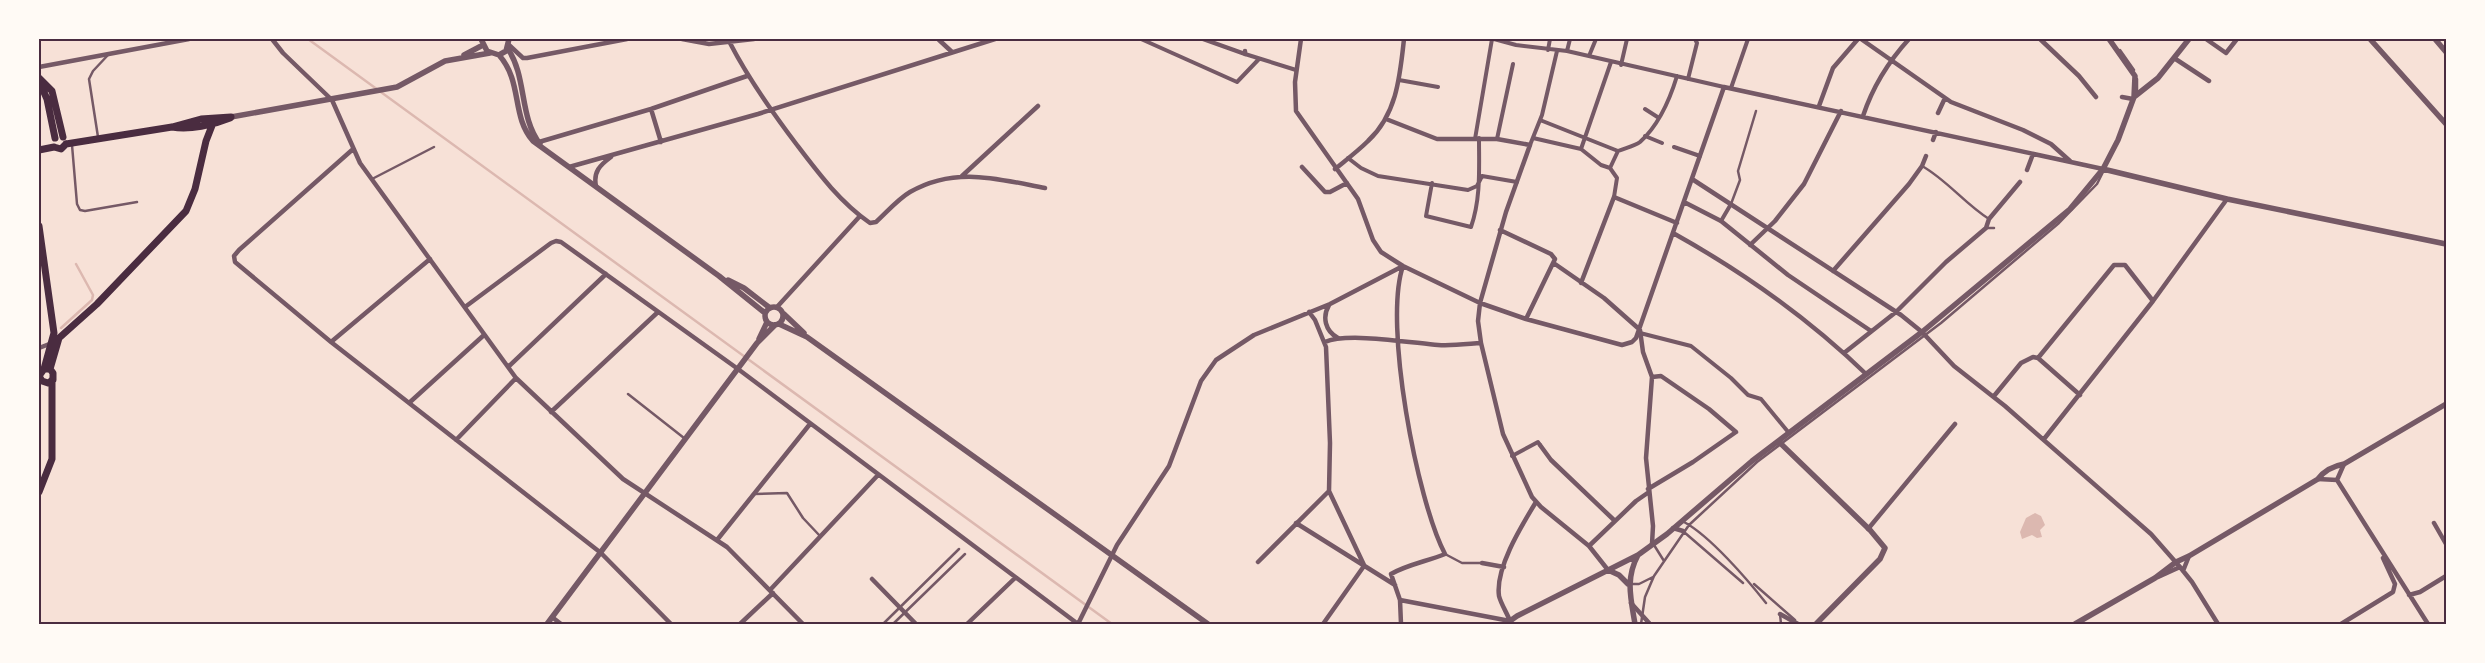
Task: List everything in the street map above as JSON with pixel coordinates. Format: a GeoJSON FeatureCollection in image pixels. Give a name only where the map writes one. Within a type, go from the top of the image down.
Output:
{"type":"FeatureCollection","features":[{"type":"Feature","properties":{"kind":"main road"},"geometry":{"type":"LineString","coordinates":[[39,80],[52,91],[67,142]]}},
{"type":"Feature","properties":{"kind":"main road"},"geometry":{"type":"LineString","coordinates":[[39,80],[47,99],[54,147]]}},
{"type":"Feature","properties":{"kind":"main road"},"geometry":{"type":"LineString","coordinates":[[54,138],[67,142],[99,139],[219,116],[231,117]]}},
{"type":"Feature","properties":{"kind":"main road"},"geometry":{"type":"LineString","coordinates":[[172,126],[181,129],[213,123],[231,117]]}},
{"type":"Feature","properties":{"kind":"main road"},"geometry":{"type":"LineString","coordinates":[[55,342],[97,304],[186,211],[196,189],[206,141],[213,123]]}},
{"type":"Feature","properties":{"kind":"main road"},"geometry":{"type":"LineString","coordinates":[[39,150],[54,147],[61,149],[67,142]]}},
{"type":"Feature","properties":{"kind":"main road"},"geometry":{"type":"LineString","coordinates":[[39,226],[55,342],[42,374],[44,382],[51,384]]}},
{"type":"Feature","properties":{"kind":"main road"},"geometry":{"type":"LineString","coordinates":[[39,492],[52,459],[51,384],[54,375],[42,374]]}},
{"type":"Feature","properties":{"kind":"street"},"geometry":{"type":"LineString","coordinates":[[39,68],[189,39]]}},
{"type":"Feature","properties":{"kind":"street"},"geometry":{"type":"LineString","coordinates":[[272,39],[332,100],[352,150],[516,378],[623,479],[717,540],[803,624]]}},
{"type":"Feature","properties":{"kind":"street"},"geometry":{"type":"LineString","coordinates":[[509,44],[523,58],[626,39]]}},
{"type":"Feature","properties":{"kind":"street"},"geometry":{"type":"LineString","coordinates":[[682,39],[704,44],[730,43],[754,39]]}},
{"type":"Feature","properties":{"kind":"street"},"geometry":{"type":"LineString","coordinates":[[938,39],[952,52]]}},
{"type":"Feature","properties":{"kind":"street"},"geometry":{"type":"LineString","coordinates":[[569,167],[771,110],[994,39]]}},
{"type":"Feature","properties":{"kind":"street"},"geometry":{"type":"LineString","coordinates":[[1141,39],[1237,82],[1259,59]]}},
{"type":"Feature","properties":{"kind":"street"},"geometry":{"type":"LineString","coordinates":[[1203,39],[1296,70]]}},
{"type":"Feature","properties":{"kind":"street"},"geometry":{"type":"LineString","coordinates":[[1301,39],[1296,70],[1294,102],[1298,117],[1347,183],[1362,207],[1378,248],[1387,257],[1480,303],[1526,319],[1627,345],[1636,338],[1640,331],[1724,87]]}},
{"type":"Feature","properties":{"kind":"street"},"geometry":{"type":"LineString","coordinates":[[1335,169],[1368,141],[1386,118],[1399,80],[1404,39]]}},
{"type":"Feature","properties":{"kind":"street"},"geometry":{"type":"LineString","coordinates":[[1432,183],[1426,216],[1471,227],[1479,195],[1477,186],[1480,176],[1477,138],[1493,39],[1516,46],[1567,51],[1621,65],[1934,131],[2227,199],[2446,244]]}},
{"type":"Feature","properties":{"kind":"street"},"geometry":{"type":"LineString","coordinates":[[1548,50],[1550,39]]}},
{"type":"Feature","properties":{"kind":"street"},"geometry":{"type":"LineString","coordinates":[[1567,51],[1570,39]]}},
{"type":"Feature","properties":{"kind":"street"},"geometry":{"type":"LineString","coordinates":[[1589,56],[1596,39]]}},
{"type":"Feature","properties":{"kind":"street"},"geometry":{"type":"LineString","coordinates":[[1621,65],[1627,39]]}},
{"type":"Feature","properties":{"kind":"street"},"geometry":{"type":"LineString","coordinates":[[1732,88],[1748,39]]}},
{"type":"Feature","properties":{"kind":"street"},"geometry":{"type":"LineString","coordinates":[[1818,106],[1833,68],[1859,39],[1945,98],[2006,122],[2051,144],[2072,162]]}},
{"type":"Feature","properties":{"kind":"street"},"geometry":{"type":"LineString","coordinates":[[1863,116],[1870,96],[1890,60],[1909,39]]}},
{"type":"Feature","properties":{"kind":"street"},"geometry":{"type":"LineString","coordinates":[[2040,39],[2079,76],[2096,97]]}},
{"type":"Feature","properties":{"kind":"street"},"geometry":{"type":"LineString","coordinates":[[1400,600],[1510,623],[1638,555],[1752,461],[1780,443],[1866,374],[1923,334],[2023,245],[2076,204],[2103,169],[2114,148],[2134,97],[2135,76],[2110,39]]}},
{"type":"Feature","properties":{"kind":"street"},"geometry":{"type":"LineString","coordinates":[[2122,97],[2134,97],[2158,78],[2189,39]]}},
{"type":"Feature","properties":{"kind":"street"},"geometry":{"type":"LineString","coordinates":[[2206,39],[2226,53],[2237,39]]}},
{"type":"Feature","properties":{"kind":"street"},"geometry":{"type":"LineString","coordinates":[[2370,39],[2446,124]]}},
{"type":"Feature","properties":{"kind":"street"},"geometry":{"type":"LineString","coordinates":[[2434,39],[2446,52]]}},
{"type":"Feature","properties":{"kind":"street"},"geometry":{"type":"LineString","coordinates":[[1688,79],[1698,40]]}},
{"type":"Feature","properties":{"kind":"street"},"geometry":{"type":"LineString","coordinates":[[457,58],[482,42],[490,53]]}},
{"type":"Feature","properties":{"kind":"street"},"geometry":{"type":"LineString","coordinates":[[730,43],[747,76],[830,188],[860,216],[873,223],[910,192],[939,179],[962,176],[1006,180],[1045,188]]}},
{"type":"Feature","properties":{"kind":"street"},"geometry":{"type":"LineString","coordinates":[[499,55],[509,44]]}},
{"type":"Feature","properties":{"kind":"street"},"geometry":{"type":"LineString","coordinates":[[509,44],[517,64],[530,127],[538,143]]}},
{"type":"Feature","properties":{"kind":"street"},"geometry":{"type":"LineString","coordinates":[[1557,51],[1540,120],[1500,230],[1480,303],[1478,321],[1481,343],[1503,434],[1512,456],[1536,502],[1589,546],[1608,570],[1628,584]]}},
{"type":"Feature","properties":{"kind":"street"},"geometry":{"type":"LineString","coordinates":[[231,117],[397,87],[440,63],[457,58],[490,53],[499,55],[510,68],[523,124],[538,143],[719,276],[765,314],[767,322],[757,343]]}},
{"type":"Feature","properties":{"kind":"street"},"geometry":{"type":"LineString","coordinates":[[2174,58],[2209,81]]}},
{"type":"Feature","properties":{"kind":"street"},"geometry":{"type":"LineString","coordinates":[[1581,148],[1611,62]]}},
{"type":"Feature","properties":{"kind":"street"},"geometry":{"type":"LineString","coordinates":[[1497,139],[1513,64]]}},
{"type":"Feature","properties":{"kind":"street"},"geometry":{"type":"LineString","coordinates":[[538,143],[651,109],[747,76]]}},
{"type":"Feature","properties":{"kind":"street"},"geometry":{"type":"LineString","coordinates":[[1540,120],[1618,151],[1637,144],[1645,136],[1659,118],[1677,76]]}},
{"type":"Feature","properties":{"kind":"street"},"geometry":{"type":"LineString","coordinates":[[1399,80],[1438,87]]}},
{"type":"Feature","properties":{"kind":"street"},"geometry":{"type":"LineString","coordinates":[[1938,113],[1945,98]]}},
{"type":"Feature","properties":{"kind":"street"},"geometry":{"type":"LineString","coordinates":[[962,176],[1038,106]]}},
{"type":"Feature","properties":{"kind":"street"},"geometry":{"type":"LineString","coordinates":[[651,109],[662,142]]}},
{"type":"Feature","properties":{"kind":"street"},"geometry":{"type":"LineString","coordinates":[[1646,109],[1659,118]]}},
{"type":"Feature","properties":{"kind":"street"},"geometry":{"type":"LineString","coordinates":[[1750,245],[1768,228],[1804,184],[1841,111]]}},
{"type":"Feature","properties":{"kind":"street"},"geometry":{"type":"LineString","coordinates":[[1386,118],[1437,139],[1497,139],[1530,145]]}},
{"type":"Feature","properties":{"kind":"street"},"geometry":{"type":"LineString","coordinates":[[1933,140],[1934,125]]}},
{"type":"Feature","properties":{"kind":"street"},"geometry":{"type":"LineString","coordinates":[[1645,136],[1662,143]]}},
{"type":"Feature","properties":{"kind":"street"},"geometry":{"type":"LineString","coordinates":[[1533,138],[1581,148],[1601,165],[1610,168],[1617,178],[1614,198],[1582,283]]}},
{"type":"Feature","properties":{"kind":"street"},"geometry":{"type":"LineString","coordinates":[[1674,147],[1700,156]]}},
{"type":"Feature","properties":{"kind":"street"},"geometry":{"type":"LineString","coordinates":[[352,150],[236,253],[235,262],[332,342],[600,552],[671,624]]}},
{"type":"Feature","properties":{"kind":"street"},"geometry":{"type":"LineString","coordinates":[[1610,168],[1618,151]]}},
{"type":"Feature","properties":{"kind":"street"},"geometry":{"type":"LineString","coordinates":[[2027,170],[2033,154]]}},
{"type":"Feature","properties":{"kind":"street"},"geometry":{"type":"LineString","coordinates":[[596,186],[597,170],[612,156]]}},
{"type":"Feature","properties":{"kind":"street"},"geometry":{"type":"LineString","coordinates":[[1833,271],[1922,166],[1926,156]]}},
{"type":"Feature","properties":{"kind":"street"},"geometry":{"type":"LineString","coordinates":[[1348,158],[1378,176],[1441,184],[1468,190],[1477,186]]}},
{"type":"Feature","properties":{"kind":"street"},"geometry":{"type":"LineString","coordinates":[[1302,167],[1325,192],[1330,192],[1347,183]]}},
{"type":"Feature","properties":{"kind":"street"},"geometry":{"type":"LineString","coordinates":[[1480,176],[1517,182]]}},
{"type":"Feature","properties":{"kind":"street"},"geometry":{"type":"LineString","coordinates":[[1692,178],[1896,312],[1923,334],[1954,366],[1994,396],[2151,534],[2180,566],[2218,624]]}},
{"type":"Feature","properties":{"kind":"street"},"geometry":{"type":"LineString","coordinates":[[1844,353],[1896,312],[1938,269],[1986,228],[1989,219],[2020,182]]}},
{"type":"Feature","properties":{"kind":"street"},"geometry":{"type":"LineString","coordinates":[[1614,198],[1677,223]]}},
{"type":"Feature","properties":{"kind":"street"},"geometry":{"type":"LineString","coordinates":[[2044,439],[2153,301],[2227,199]]}},
{"type":"Feature","properties":{"kind":"street"},"geometry":{"type":"LineString","coordinates":[[1684,202],[1721,222],[1793,279],[1871,331]]}},
{"type":"Feature","properties":{"kind":"street"},"geometry":{"type":"LineString","coordinates":[[1721,222],[1731,204]]}},
{"type":"Feature","properties":{"kind":"street"},"geometry":{"type":"LineString","coordinates":[[765,314],[770,308],[777,307],[860,216]]}},
{"type":"Feature","properties":{"kind":"street"},"geometry":{"type":"LineString","coordinates":[[1500,230],[1555,257],[1555,264],[1526,319]]}},
{"type":"Feature","properties":{"kind":"street"},"geometry":{"type":"LineString","coordinates":[[1673,233],[1746,276],[1844,353],[1866,374]]}},
{"type":"Feature","properties":{"kind":"street"},"geometry":{"type":"LineString","coordinates":[[465,307],[556,241],[606,274],[738,369],[1078,624],[1112,555],[1169,466],[1191,406],[1210,366],[1223,354],[1243,341],[1330,304],[1403,266]]}},
{"type":"Feature","properties":{"kind":"street"},"geometry":{"type":"LineString","coordinates":[[332,342],[430,259]]}},
{"type":"Feature","properties":{"kind":"street"},"geometry":{"type":"LineString","coordinates":[[1555,264],[1582,283],[1640,331],[1691,346],[1732,378],[1748,395],[1761,399],[1790,434]]}},
{"type":"Feature","properties":{"kind":"street"},"geometry":{"type":"LineString","coordinates":[[2038,358],[2114,264],[2125,265],[2153,301]]}},
{"type":"Feature","properties":{"kind":"street"},"geometry":{"type":"LineString","coordinates":[[1401,624],[1400,600],[1391,574],[1400,569],[1413,567],[1445,554],[1430,521],[1418,476],[1405,402],[1399,340],[1398,288],[1403,266]]}},
{"type":"Feature","properties":{"kind":"street"},"geometry":{"type":"LineString","coordinates":[[508,367],[606,274]]}},
{"type":"Feature","properties":{"kind":"street"},"geometry":{"type":"LineString","coordinates":[[719,276],[740,286],[770,308]]}},
{"type":"Feature","properties":{"kind":"street"},"geometry":{"type":"LineString","coordinates":[[1330,304],[1325,315],[1326,324],[1330,333],[1339,338]]}},
{"type":"Feature","properties":{"kind":"street"},"geometry":{"type":"LineString","coordinates":[[777,307],[807,337],[1208,624]]}},
{"type":"Feature","properties":{"kind":"street"},"geometry":{"type":"LineString","coordinates":[[551,412],[658,312]]}},
{"type":"Feature","properties":{"kind":"street"},"geometry":{"type":"LineString","coordinates":[[1309,312],[1325,342],[1330,443],[1329,491],[1364,566]]}},
{"type":"Feature","properties":{"kind":"street"},"geometry":{"type":"LineString","coordinates":[[547,624],[757,343],[783,319],[784,314]]}},
{"type":"Feature","properties":{"kind":"street"},"geometry":{"type":"LineString","coordinates":[[767,322],[807,337]]}},
{"type":"Feature","properties":{"kind":"street"},"geometry":{"type":"LineString","coordinates":[[1640,331],[1652,378],[1646,458],[1653,524],[1652,544]]}},
{"type":"Feature","properties":{"kind":"street"},"geometry":{"type":"LineString","coordinates":[[409,403],[484,335]]}},
{"type":"Feature","properties":{"kind":"street"},"geometry":{"type":"LineString","coordinates":[[1325,342],[1339,338],[1399,340],[1440,345],[1481,343]]}},
{"type":"Feature","properties":{"kind":"street"},"geometry":{"type":"LineString","coordinates":[[39,348],[55,342]]}},
{"type":"Feature","properties":{"kind":"street"},"geometry":{"type":"LineString","coordinates":[[1994,396],[2024,360],[2033,356],[2038,358],[2080,395]]}},
{"type":"Feature","properties":{"kind":"street"},"geometry":{"type":"LineString","coordinates":[[1589,546],[1648,491],[1694,462],[1736,432],[1661,376],[1652,378]]}},
{"type":"Feature","properties":{"kind":"street"},"geometry":{"type":"LineString","coordinates":[[456,440],[516,378]]}},
{"type":"Feature","properties":{"kind":"street"},"geometry":{"type":"LineString","coordinates":[[2075,624],[2155,578],[2180,566],[2189,556],[2318,479],[2334,467],[2344,464],[2446,404]]}},
{"type":"Feature","properties":{"kind":"street"},"geometry":{"type":"LineString","coordinates":[[717,540],[810,424]]}},
{"type":"Feature","properties":{"kind":"street"},"geometry":{"type":"LineString","coordinates":[[1868,529],[1954,424]]}},
{"type":"Feature","properties":{"kind":"street"},"geometry":{"type":"LineString","coordinates":[[1512,456],[1538,442],[1551,460],[1615,521]]}},
{"type":"Feature","properties":{"kind":"street"},"geometry":{"type":"LineString","coordinates":[[1780,443],[1885,546],[1883,555],[1816,624]]}},
{"type":"Feature","properties":{"kind":"street"},"geometry":{"type":"LineString","coordinates":[[2338,480],[2344,464]]}},
{"type":"Feature","properties":{"kind":"street"},"geometry":{"type":"LineString","coordinates":[[740,624],[878,475]]}},
{"type":"Feature","properties":{"kind":"street"},"geometry":{"type":"LineString","coordinates":[[2318,479],[2338,480]]}},
{"type":"Feature","properties":{"kind":"street"},"geometry":{"type":"LineString","coordinates":[[2338,480],[2428,624]]}},
{"type":"Feature","properties":{"kind":"street"},"geometry":{"type":"LineString","coordinates":[[1258,562],[1329,491]]}},
{"type":"Feature","properties":{"kind":"street"},"geometry":{"type":"LineString","coordinates":[[1510,623],[1500,596],[1504,568],[1513,540],[1536,502]]}},
{"type":"Feature","properties":{"kind":"street"},"geometry":{"type":"LineString","coordinates":[[1296,523],[1396,586]]}},
{"type":"Feature","properties":{"kind":"street"},"geometry":{"type":"LineString","coordinates":[[2434,523],[2446,544]]}},
{"type":"Feature","properties":{"kind":"street"},"geometry":{"type":"LineString","coordinates":[[1672,528],[1683,531]]}},
{"type":"Feature","properties":{"kind":"street"},"geometry":{"type":"LineString","coordinates":[[2341,624],[2393,592],[2395,584],[2386,566],[2383,554]]}},
{"type":"Feature","properties":{"kind":"street"},"geometry":{"type":"LineString","coordinates":[[1635,624],[1628,584],[1631,570],[1638,555]]}},
{"type":"Feature","properties":{"kind":"street"},"geometry":{"type":"LineString","coordinates":[[2180,566],[2189,556]]}},
{"type":"Feature","properties":{"kind":"street"},"geometry":{"type":"LineString","coordinates":[[1482,563],[1504,568]]}},
{"type":"Feature","properties":{"kind":"street"},"geometry":{"type":"LineString","coordinates":[[1323,624],[1364,566]]}},
{"type":"Feature","properties":{"kind":"street"},"geometry":{"type":"LineString","coordinates":[[2409,595],[2420,592],[2446,576]]}},
{"type":"Feature","properties":{"kind":"street"},"geometry":{"type":"LineString","coordinates":[[967,624],[1015,578]]}},
{"type":"Feature","properties":{"kind":"street"},"geometry":{"type":"LineString","coordinates":[[872,579],[916,624]]}},
{"type":"Feature","properties":{"kind":"street"},"geometry":{"type":"LineString","coordinates":[[1632,603],[1650,624]]}},
{"type":"Feature","properties":{"kind":"street"},"geometry":{"type":"LineString","coordinates":[[1780,614],[1799,624]]}},
{"type":"Feature","properties":{"kind":"street"},"geometry":{"type":"LineString","coordinates":[[552,617],[561,624]]}},
{"type":"Feature","properties":{"kind":"lane"},"geometry":{"type":"LineString","coordinates":[[99,139],[90,79],[93,70],[110,54]]}},
{"type":"Feature","properties":{"kind":"lane"},"geometry":{"type":"LineString","coordinates":[[1731,204],[1740,180],[1738,170],[1756,111]]}},
{"type":"Feature","properties":{"kind":"lane"},"geometry":{"type":"LineString","coordinates":[[67,142],[77,204],[80,210],[85,211],[137,202]]}},
{"type":"Feature","properties":{"kind":"lane"},"geometry":{"type":"LineString","coordinates":[[372,179],[434,148]]}},
{"type":"Feature","properties":{"kind":"lane"},"geometry":{"type":"LineString","coordinates":[[1922,166],[1968,205],[1989,219]]}},
{"type":"Feature","properties":{"kind":"lane"},"geometry":{"type":"LineString","coordinates":[[1641,624],[1645,597],[1654,576],[1689,524],[1745,472],[1780,443],[1923,334],[2058,224],[2097,184],[2103,169]]}},
{"type":"Feature","properties":{"kind":"lane"},"geometry":{"type":"LineString","coordinates":[[1986,228],[1994,228]]}},
{"type":"Feature","properties":{"kind":"lane"},"geometry":{"type":"LineString","coordinates":[[628,394],[686,439]]}},
{"type":"Feature","properties":{"kind":"lane"},"geometry":{"type":"LineString","coordinates":[[754,494],[787,493],[802,518],[820,536]]}},
{"type":"Feature","properties":{"kind":"lane"},"geometry":{"type":"LineString","coordinates":[[1680,520],[1689,524],[1799,624]]}},
{"type":"Feature","properties":{"kind":"lane"},"geometry":{"type":"LineString","coordinates":[[1683,531],[1743,584]]}},
{"type":"Feature","properties":{"kind":"lane"},"geometry":{"type":"LineString","coordinates":[[1652,544],[1664,561]]}},
{"type":"Feature","properties":{"kind":"lane"},"geometry":{"type":"LineString","coordinates":[[883,624],[959,549]]}},
{"type":"Feature","properties":{"kind":"lane"},"geometry":{"type":"LineString","coordinates":[[894,624],[965,554]]}},
{"type":"Feature","properties":{"kind":"lane"},"geometry":{"type":"LineString","coordinates":[[1445,554],[1462,563],[1482,563]]}},
{"type":"Feature","properties":{"kind":"lane"},"geometry":{"type":"LineString","coordinates":[[1628,584],[1639,584],[1654,576]]}},
{"type":"Feature","properties":{"kind":"lane"},"geometry":{"type":"LineString","coordinates":[[1748,579],[1766,603]]}},
{"type":"Feature","properties":{"kind":"lane"},"geometry":{"type":"LineString","coordinates":[[1780,614],[1781,624]]}},
{"type":"Feature","properties":{"kind":"shaded area"},"geometry":{"type":"Polygon","coordinates":[[[2035,513],[2041,516],[2045,525],[2040,530],[2042,537],[2037,538],[2032,535],[2022,539],[2020,532],[2026,518],[2035,513]]]}},
{"type":"Feature","properties":{"kind":"waterway"},"geometry":{"type":"LineString","coordinates":[[308,39],[1112,624]]}},
{"type":"Feature","properties":{"kind":"waterway"},"geometry":{"type":"LineString","coordinates":[[61,328],[92,300],[93,295],[76,264]]}}]}
